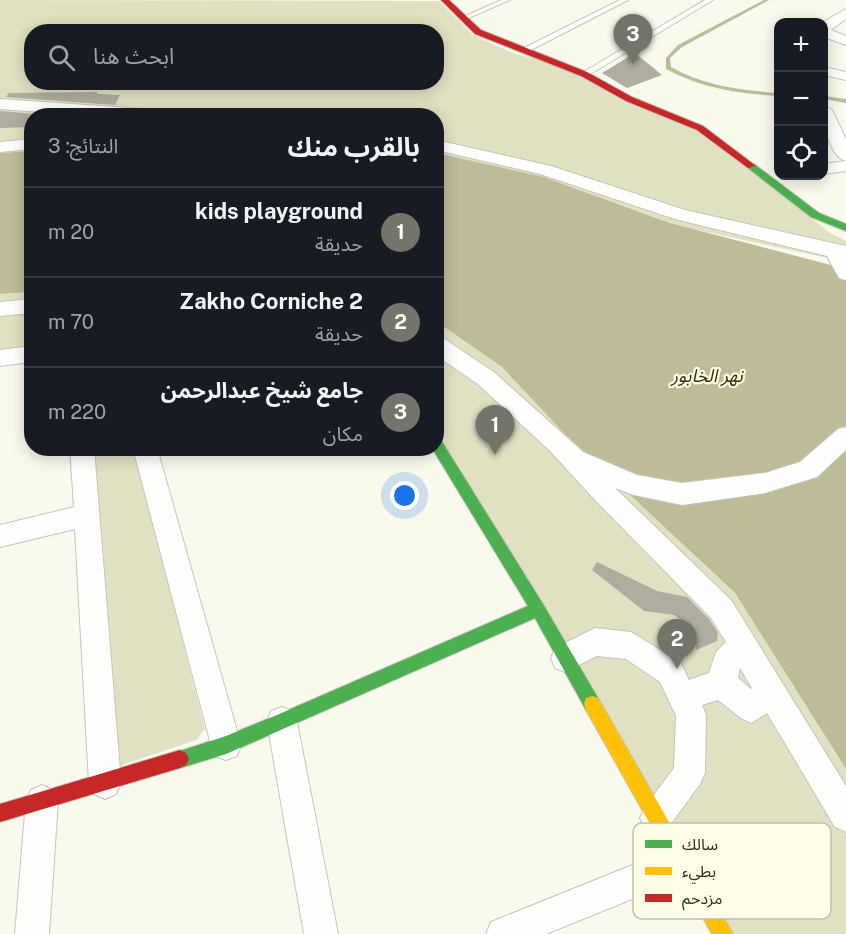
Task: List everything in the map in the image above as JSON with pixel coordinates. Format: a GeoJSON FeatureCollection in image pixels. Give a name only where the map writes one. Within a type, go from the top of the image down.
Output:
{"type":"FeatureCollection","features":[{"type":"Feature","properties":{"kind":"street"},"geometry":{"type":"LineString","coordinates":[[445,0],[477,32],[584,74],[629,99],[700,128],[815,215],[846,228]]}},
{"type":"Feature","properties":{"kind":"street"},"geometry":{"type":"LineString","coordinates":[[828,27],[846,13]]}},
{"type":"Feature","properties":{"kind":"street"},"geometry":{"type":"LineString","coordinates":[[828,32],[846,41]]}},
{"type":"Feature","properties":{"kind":"street"},"geometry":{"type":"LineString","coordinates":[[828,72],[846,76]]}},
{"type":"Feature","properties":{"kind":"street"},"geometry":{"type":"LineString","coordinates":[[0,104],[58,108]]}},
{"type":"Feature","properties":{"kind":"street"},"geometry":{"type":"LineString","coordinates":[[828,120],[846,156]]}},
{"type":"Feature","properties":{"kind":"street"},"geometry":{"type":"LineString","coordinates":[[0,147],[24,145]]}},
{"type":"Feature","properties":{"kind":"street"},"geometry":{"type":"LineString","coordinates":[[444,148],[545,170],[681,215],[841,259]]}},
{"type":"Feature","properties":{"kind":"street"},"geometry":{"type":"LineString","coordinates":[[828,168],[846,166]]}},
{"type":"Feature","properties":{"kind":"street"},"geometry":{"type":"LineString","coordinates":[[764,178],[774,177]]}},
{"type":"Feature","properties":{"kind":"street"},"geometry":{"type":"LineString","coordinates":[[0,309],[24,307]]}},
{"type":"Feature","properties":{"kind":"street"},"geometry":{"type":"LineString","coordinates":[[444,349],[487,379],[575,459],[634,485],[682,494],[765,483],[808,470],[846,435]]}},
{"type":"Feature","properties":{"kind":"street"},"geometry":{"type":"LineString","coordinates":[[0,358],[24,355]]}},
{"type":"Feature","properties":{"kind":"street"},"geometry":{"type":"LineString","coordinates":[[551,436],[721,609],[846,816]]}},
{"type":"Feature","properties":{"kind":"street"},"geometry":{"type":"LineString","coordinates":[[83,456],[105,783]]}},
{"type":"Feature","properties":{"kind":"street"},"geometry":{"type":"LineString","coordinates":[[147,456],[226,745]]}},
{"type":"Feature","properties":{"kind":"street"},"geometry":{"type":"LineString","coordinates":[[443,456],[538,609],[659,823]]}},
{"type":"Feature","properties":{"kind":"street"},"geometry":{"type":"LineString","coordinates":[[0,536],[87,515]]}},
{"type":"Feature","properties":{"kind":"street"},"geometry":{"type":"LineString","coordinates":[[0,813],[226,745],[538,609]]}},
{"type":"Feature","properties":{"kind":"street"},"geometry":{"type":"LineString","coordinates":[[566,658],[595,642],[631,646],[670,672],[691,715],[689,773],[656,818]]}},
{"type":"Feature","properties":{"kind":"street"},"geometry":{"type":"LineString","coordinates":[[722,684],[726,663],[743,645]]}},
{"type":"Feature","properties":{"kind":"street"},"geometry":{"type":"LineString","coordinates":[[722,684],[751,708],[771,691]]}},
{"type":"Feature","properties":{"kind":"street"},"geometry":{"type":"LineString","coordinates":[[682,697],[722,684]]}},
{"type":"Feature","properties":{"kind":"street"},"geometry":{"type":"LineString","coordinates":[[282,722],[321,934]]}},
{"type":"Feature","properties":{"kind":"street"},"geometry":{"type":"LineString","coordinates":[[32,934],[42,801]]}},
{"type":"Feature","properties":{"kind":"street"},"geometry":{"type":"LineString","coordinates":[[503,934],[633,882]]}},
{"type":"Feature","properties":{"kind":"street"},"geometry":{"type":"LineString","coordinates":[[714,919],[723,934]]}},
{"type":"Feature","properties":{"kind":"lane"},"geometry":{"type":"LineString","coordinates":[[462,19],[507,0]]}},
{"type":"Feature","properties":{"kind":"lane"},"geometry":{"type":"LineString","coordinates":[[522,51],[625,0]]}},
{"type":"Feature","properties":{"kind":"lane"},"geometry":{"type":"LineString","coordinates":[[584,74],[710,0]]}},
{"type":"Feature","properties":{"kind":"shaded area"},"geometry":{"type":"Polygon","coordinates":[[[0,0],[439,1],[473,35],[515,54],[545,61],[709,135],[830,233],[846,241],[846,262],[679,226],[544,177],[444,155],[444,108],[24,108],[24,151],[0,153],[0,0]]]}},
{"type":"Feature","properties":{"kind":"shaded area"},"geometry":{"type":"Polygon","coordinates":[[[24,292],[24,355],[0,358],[0,294],[24,292]]]}},
{"type":"Feature","properties":{"kind":"shaded area"},"geometry":{"type":"Polygon","coordinates":[[[444,327],[502,367],[567,435],[735,593],[846,769],[846,934],[726,934],[717,919],[831,919],[831,823],[661,823],[444,456],[444,327]]]}},
{"type":"Feature","properties":{"kind":"shaded area"},"geometry":{"type":"Polygon","coordinates":[[[87,456],[136,456],[205,729],[196,740],[116,767],[87,456]]]}},
{"type":"Feature","properties":{"kind":"water"},"geometry":{"type":"Polygon","coordinates":[[[24,151],[24,292],[0,294],[0,153],[24,151]]]}},
{"type":"Feature","properties":{"kind":"water","name":"نهر الخابور"},"geometry":{"type":"Polygon","coordinates":[[[444,155],[544,177],[670,223],[846,269],[846,769],[735,593],[563,432],[502,367],[444,327],[444,155]]]}},
{"type":"Feature","properties":{"kind":"building"},"geometry":{"type":"Polygon","coordinates":[[[635,53],[662,75],[627,88],[602,73],[635,53]]]}},
{"type":"Feature","properties":{"kind":"building"},"geometry":{"type":"Polygon","coordinates":[[[97,92],[97,94],[120,95],[115,105],[6,97],[9,93],[97,92]]]}},
{"type":"Feature","properties":{"kind":"building"},"geometry":{"type":"Polygon","coordinates":[[[0,111],[24,113],[24,127],[0,128],[0,111]]]}},
{"type":"Feature","properties":{"kind":"building"},"geometry":{"type":"Polygon","coordinates":[[[597,562],[657,591],[687,597],[709,619],[718,633],[717,641],[696,650],[693,628],[674,615],[644,611],[592,570],[597,562]]]}},
{"type":"Feature","properties":{"kind":"waterway"},"geometry":{"type":"LineString","coordinates":[[767,0],[680,46],[668,58],[668,68],[707,85],[774,95]]}},
{"type":"Feature","properties":{"kind":"waterway"},"geometry":{"type":"LineString","coordinates":[[828,99],[846,101]]}},
{"type":"Feature","properties":{"kind":"traffic: fast"},"geometry":{"type":"LineString","coordinates":[[751,166],[815,215],[846,228]]}},
{"type":"Feature","properties":{"kind":"traffic: fast"},"geometry":{"type":"LineString","coordinates":[[443,456],[538,609],[592,704]]}},
{"type":"Feature","properties":{"kind":"traffic: fast"},"geometry":{"type":"LineString","coordinates":[[180,759],[226,745],[282,722],[538,609]]}},
{"type":"Feature","properties":{"kind":"traffic: slow"},"geometry":{"type":"LineString","coordinates":[[592,704],[660,823]]}},
{"type":"Feature","properties":{"kind":"traffic: slow"},"geometry":{"type":"LineString","coordinates":[[714,919],[723,934]]}},
{"type":"Feature","properties":{"kind":"traffic: jam"},"geometry":{"type":"LineString","coordinates":[[445,0],[478,32],[584,74],[629,99],[700,128],[751,166]]}},
{"type":"Feature","properties":{"kind":"traffic: jam"},"geometry":{"type":"LineString","coordinates":[[0,813],[180,759]]}},
{"type":"Feature","properties":{"kind":"place","name":"جامع شيخ عبدالرحمن"},"geometry":{"type":"Point","coordinates":[633,64]}},
{"type":"Feature","properties":{"kind":"place","name":"kids playground"},"geometry":{"type":"Point","coordinates":[495,455]}},
{"type":"Feature","properties":{"kind":"place","name":"Zakho Corniche 2"},"geometry":{"type":"Point","coordinates":[677,669]}}]}
